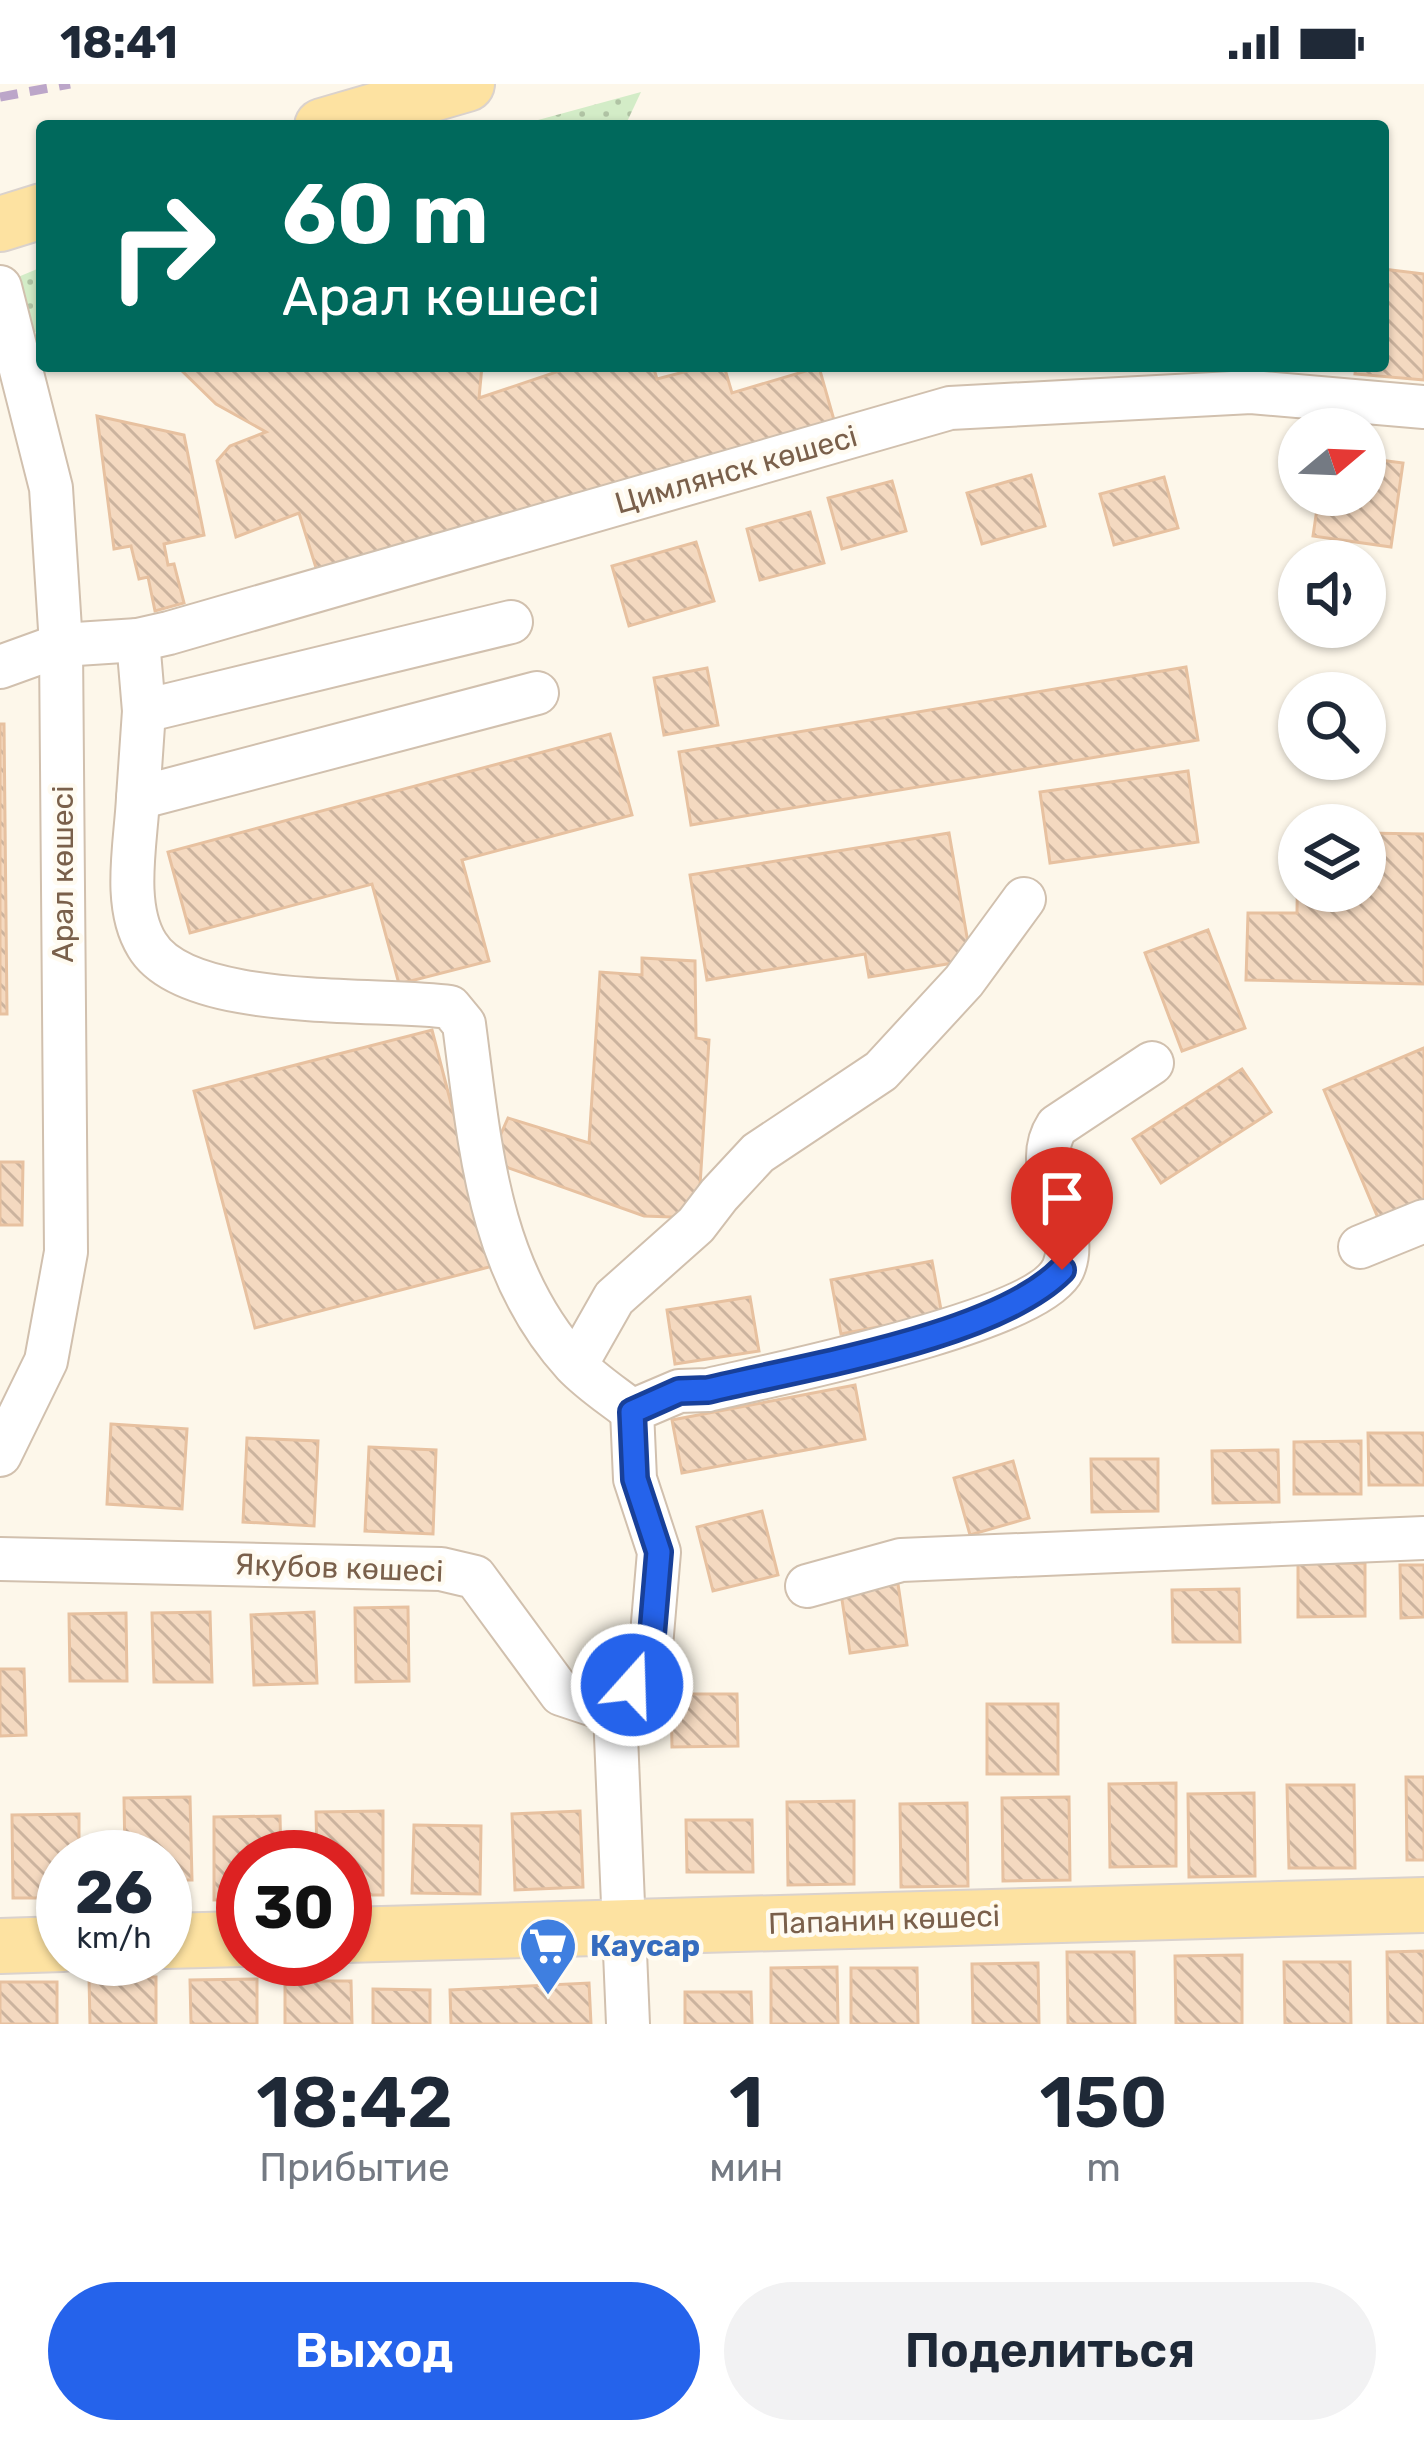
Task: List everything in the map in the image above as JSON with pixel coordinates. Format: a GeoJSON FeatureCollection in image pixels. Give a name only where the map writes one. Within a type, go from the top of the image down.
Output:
{"type":"FeatureCollection","features":[{"type":"Feature","properties":{"kind":"main road"},"geometry":{"type":"LineString","coordinates":[[343,120],[467,84]]}},
{"type":"Feature","properties":{"kind":"main road"},"geometry":{"type":"LineString","coordinates":[[0,224],[36,213]]}},
{"type":"Feature","properties":{"kind":"main road","name":"Папанин көшесі"},"geometry":{"type":"LineString","coordinates":[[372,1935],[1424,1905]]}},
{"type":"Feature","properties":{"kind":"main road"},"geometry":{"type":"LineString","coordinates":[[0,1946],[36,1945]]}},
{"type":"Feature","properties":{"kind":"street","name":"Арал көшесі"},"geometry":{"type":"LineString","coordinates":[[0,287],[51,488],[62,645],[66,1252],[46,1360],[0,1455]]}},
{"type":"Feature","properties":{"kind":"street","name":"Цимлянск көшесі"},"geometry":{"type":"LineString","coordinates":[[0,668],[62,645],[138,640],[950,408],[1251,392],[1424,407]]}},
{"type":"Feature","properties":{"kind":"street"},"geometry":{"type":"LineString","coordinates":[[144,711],[511,622]]}},
{"type":"Feature","properties":{"kind":"street"},"geometry":{"type":"LineString","coordinates":[[138,640],[144,711],[133,898],[146,944],[168,969],[242,994],[450,1007],[464,1024],[486,1184],[507,1259],[527,1302],[575,1365],[632,1412],[635,1479],[659,1552],[650,1658],[615,1712],[628,2024]]}},
{"type":"Feature","properties":{"kind":"street"},"geometry":{"type":"LineString","coordinates":[[138,798],[537,693]]}},
{"type":"Feature","properties":{"kind":"street"},"geometry":{"type":"LineString","coordinates":[[575,1365],[614,1298],[696,1225],[758,1153],[881,1071],[964,981],[1024,899]]}},
{"type":"Feature","properties":{"kind":"street"},"geometry":{"type":"LineString","coordinates":[[632,1412],[679,1391],[708,1390],[951,1331],[1044,1289],[1062,1270],[1066,1246],[1047,1142],[1058,1126],[1152,1063]]}},
{"type":"Feature","properties":{"kind":"street"},"geometry":{"type":"LineString","coordinates":[[1360,1246],[1424,1221]]}},
{"type":"Feature","properties":{"kind":"street"},"geometry":{"type":"LineString","coordinates":[[807,1586],[901,1560],[1424,1538]]}},
{"type":"Feature","properties":{"kind":"street","name":"Якубов көшесі"},"geometry":{"type":"LineString","coordinates":[[0,1559],[441,1569],[475,1576],[561,1694],[615,1712]]}},
{"type":"Feature","properties":{"kind":"green space"},"geometry":{"type":"Polygon","coordinates":[[[641,92],[628,120],[538,120],[641,92]]]}},
{"type":"Feature","properties":{"kind":"green space"},"geometry":{"type":"Polygon","coordinates":[[[36,270],[36,332],[28,334],[18,277],[36,270]]]}},
{"type":"Feature","properties":{"kind":"building"},"geometry":{"type":"Polygon","coordinates":[[[1389,270],[1424,274],[1424,380],[1355,374],[1389,372],[1389,270]]]}},
{"type":"Feature","properties":{"kind":"building"},"geometry":{"type":"Polygon","coordinates":[[[183,372],[481,372],[479,398],[556,372],[655,372],[657,379],[684,372],[726,372],[732,393],[802,372],[820,372],[834,420],[317,571],[299,513],[236,537],[217,461],[230,446],[266,432],[216,404],[183,372]]]}},
{"type":"Feature","properties":{"kind":"building"},"geometry":{"type":"Polygon","coordinates":[[[97,416],[184,435],[204,535],[164,544],[184,603],[155,611],[148,577],[139,579],[131,546],[114,549],[97,416]]]}},
{"type":"Feature","properties":{"kind":"building"},"geometry":{"type":"Polygon","coordinates":[[[1386,461],[1403,463],[1391,547],[1386,546],[1386,540],[1313,536],[1316,516],[1386,516],[1386,461]]]}},
{"type":"Feature","properties":{"kind":"building"},"geometry":{"type":"Polygon","coordinates":[[[1031,475],[1045,526],[982,544],[967,493],[1031,475]]]}},
{"type":"Feature","properties":{"kind":"building"},"geometry":{"type":"Polygon","coordinates":[[[1164,477],[1178,528],[1114,545],[1100,494],[1164,477]]]}},
{"type":"Feature","properties":{"kind":"building"},"geometry":{"type":"Polygon","coordinates":[[[892,481],[906,531],[842,549],[828,498],[892,481]]]}},
{"type":"Feature","properties":{"kind":"building"},"geometry":{"type":"Polygon","coordinates":[[[810,512],[824,563],[760,580],[747,529],[810,512]]]}},
{"type":"Feature","properties":{"kind":"building"},"geometry":{"type":"Polygon","coordinates":[[[696,542],[714,601],[629,626],[612,566],[696,542]]]}},
{"type":"Feature","properties":{"kind":"building"},"geometry":{"type":"Polygon","coordinates":[[[1186,667],[1198,740],[691,825],[679,752],[1186,667]]]}},
{"type":"Feature","properties":{"kind":"building"},"geometry":{"type":"Polygon","coordinates":[[[707,668],[718,725],[664,735],[654,678],[707,668]]]}},
{"type":"Feature","properties":{"kind":"building"},"geometry":{"type":"Polygon","coordinates":[[[0,724],[4,724],[7,1014],[0,1014],[0,724]]]}},
{"type":"Feature","properties":{"kind":"building"},"geometry":{"type":"Polygon","coordinates":[[[610,734],[632,815],[462,860],[489,961],[399,984],[372,884],[190,933],[168,852],[610,734]]]}},
{"type":"Feature","properties":{"kind":"building"},"geometry":{"type":"Polygon","coordinates":[[[1188,771],[1198,842],[1050,863],[1040,792],[1188,771]]]}},
{"type":"Feature","properties":{"kind":"building"},"geometry":{"type":"Polygon","coordinates":[[[949,833],[971,960],[869,977],[865,954],[707,980],[690,875],[949,833]]]}},
{"type":"Feature","properties":{"kind":"building"},"geometry":{"type":"Polygon","coordinates":[[[1386,833],[1424,834],[1424,984],[1246,980],[1248,913],[1386,912],[1386,833]]]}},
{"type":"Feature","properties":{"kind":"building"},"geometry":{"type":"Polygon","coordinates":[[[1208,930],[1245,1028],[1182,1051],[1145,953],[1208,930]]]}},
{"type":"Feature","properties":{"kind":"building"},"geometry":{"type":"Polygon","coordinates":[[[642,958],[695,961],[696,1038],[709,1040],[698,1218],[644,1216],[489,1161],[508,1118],[589,1143],[600,972],[642,975],[642,958]]]}},
{"type":"Feature","properties":{"kind":"building"},"geometry":{"type":"Polygon","coordinates":[[[432,1030],[493,1266],[255,1328],[194,1091],[432,1030]]]}},
{"type":"Feature","properties":{"kind":"building"},"geometry":{"type":"Polygon","coordinates":[[[1424,1048],[1424,1216],[1384,1232],[1324,1090],[1424,1048]]]}},
{"type":"Feature","properties":{"kind":"building"},"geometry":{"type":"Polygon","coordinates":[[[1242,1069],[1271,1112],[1161,1183],[1133,1139],[1242,1069]]]}},
{"type":"Feature","properties":{"kind":"building"},"geometry":{"type":"Polygon","coordinates":[[[0,1162],[23,1162],[22,1225],[0,1225],[0,1162]]]}},
{"type":"Feature","properties":{"kind":"building"},"geometry":{"type":"Polygon","coordinates":[[[932,1261],[942,1315],[841,1334],[831,1280],[932,1261]]]}},
{"type":"Feature","properties":{"kind":"building"},"geometry":{"type":"Polygon","coordinates":[[[750,1297],[759,1351],[675,1364],[667,1310],[750,1297]]]}},
{"type":"Feature","properties":{"kind":"building"},"geometry":{"type":"Polygon","coordinates":[[[855,1385],[865,1439],[682,1473],[672,1420],[855,1385]]]}},
{"type":"Feature","properties":{"kind":"building"},"geometry":{"type":"Polygon","coordinates":[[[111,1424],[187,1429],[182,1509],[107,1504],[111,1424]]]}},
{"type":"Feature","properties":{"kind":"building"},"geometry":{"type":"Polygon","coordinates":[[[1368,1433],[1424,1433],[1424,1485],[1369,1485],[1368,1433]]]}},
{"type":"Feature","properties":{"kind":"building"},"geometry":{"type":"Polygon","coordinates":[[[247,1438],[318,1441],[314,1526],[243,1522],[247,1438]]]}},
{"type":"Feature","properties":{"kind":"building"},"geometry":{"type":"Polygon","coordinates":[[[1361,1441],[1361,1494],[1294,1494],[1294,1442],[1361,1441]]]}},
{"type":"Feature","properties":{"kind":"building"},"geometry":{"type":"Polygon","coordinates":[[[369,1447],[436,1450],[433,1534],[365,1531],[369,1447]]]}},
{"type":"Feature","properties":{"kind":"building"},"geometry":{"type":"Polygon","coordinates":[[[1278,1450],[1279,1502],[1213,1503],[1212,1451],[1278,1450]]]}},
{"type":"Feature","properties":{"kind":"building"},"geometry":{"type":"Polygon","coordinates":[[[1091,1459],[1158,1459],[1158,1511],[1092,1512],[1091,1459]]]}},
{"type":"Feature","properties":{"kind":"building"},"geometry":{"type":"Polygon","coordinates":[[[1013,1461],[1029,1518],[970,1535],[954,1478],[1013,1461]]]}},
{"type":"Feature","properties":{"kind":"building"},"geometry":{"type":"Polygon","coordinates":[[[762,1511],[778,1575],[713,1591],[697,1527],[762,1511]]]}},
{"type":"Feature","properties":{"kind":"building"},"geometry":{"type":"Polygon","coordinates":[[[1365,1563],[1365,1616],[1298,1617],[1298,1564],[1365,1563]]]}},
{"type":"Feature","properties":{"kind":"building"},"geometry":{"type":"Polygon","coordinates":[[[1400,1565],[1424,1565],[1424,1617],[1401,1618],[1400,1565]]]}},
{"type":"Feature","properties":{"kind":"building"},"geometry":{"type":"Polygon","coordinates":[[[898,1584],[907,1645],[850,1653],[841,1593],[898,1584]]]}},
{"type":"Feature","properties":{"kind":"building"},"geometry":{"type":"Polygon","coordinates":[[[1239,1589],[1240,1642],[1173,1642],[1172,1590],[1239,1589]]]}},
{"type":"Feature","properties":{"kind":"building"},"geometry":{"type":"Polygon","coordinates":[[[408,1607],[409,1681],[356,1682],[355,1608],[408,1607]]]}},
{"type":"Feature","properties":{"kind":"building"},"geometry":{"type":"Polygon","coordinates":[[[210,1612],[212,1682],[154,1682],[152,1613],[210,1612]]]}},
{"type":"Feature","properties":{"kind":"building"},"geometry":{"type":"Polygon","coordinates":[[[314,1612],[317,1683],[254,1685],[251,1615],[314,1612]]]}},
{"type":"Feature","properties":{"kind":"building"},"geometry":{"type":"Polygon","coordinates":[[[126,1613],[127,1681],[70,1681],[69,1614],[126,1613]]]}},
{"type":"Feature","properties":{"kind":"building"},"geometry":{"type":"Polygon","coordinates":[[[0,1669],[24,1669],[26,1735],[0,1736],[0,1669]]]}},
{"type":"Feature","properties":{"kind":"building"},"geometry":{"type":"Polygon","coordinates":[[[671,1694],[737,1694],[738,1746],[672,1747],[671,1694]]]}},
{"type":"Feature","properties":{"kind":"building"},"geometry":{"type":"Polygon","coordinates":[[[987,1704],[1058,1704],[1058,1774],[987,1774],[987,1704]]]}},
{"type":"Feature","properties":{"kind":"building"},"geometry":{"type":"Polygon","coordinates":[[[1406,1777],[1424,1777],[1424,1860],[1407,1860],[1406,1777]]]}},
{"type":"Feature","properties":{"kind":"building"},"geometry":{"type":"Polygon","coordinates":[[[1176,1783],[1176,1866],[1110,1867],[1109,1784],[1176,1783]]]}},
{"type":"Feature","properties":{"kind":"building"},"geometry":{"type":"Polygon","coordinates":[[[1287,1785],[1354,1785],[1355,1868],[1289,1868],[1287,1785]]]}},
{"type":"Feature","properties":{"kind":"building"},"geometry":{"type":"Polygon","coordinates":[[[1254,1793],[1255,1876],[1189,1877],[1188,1794],[1254,1793]]]}},
{"type":"Feature","properties":{"kind":"building"},"geometry":{"type":"Polygon","coordinates":[[[190,1797],[191,1830],[125,1830],[124,1798],[190,1797]]]}},
{"type":"Feature","properties":{"kind":"building"},"geometry":{"type":"Polygon","coordinates":[[[1069,1797],[1070,1880],[1003,1881],[1002,1798],[1069,1797]]]}},
{"type":"Feature","properties":{"kind":"building"},"geometry":{"type":"Polygon","coordinates":[[[854,1801],[854,1884],[788,1885],[787,1802],[854,1801]]]}},
{"type":"Feature","properties":{"kind":"building"},"geometry":{"type":"Polygon","coordinates":[[[967,1803],[968,1886],[901,1887],[900,1804],[967,1803]]]}},
{"type":"Feature","properties":{"kind":"building"},"geometry":{"type":"Polygon","coordinates":[[[383,1811],[383,1895],[372,1895],[372,1830],[316,1830],[316,1812],[383,1811]]]}},
{"type":"Feature","properties":{"kind":"building"},"geometry":{"type":"Polygon","coordinates":[[[580,1811],[583,1887],[515,1890],[512,1814],[580,1811]]]}},
{"type":"Feature","properties":{"kind":"building"},"geometry":{"type":"Polygon","coordinates":[[[79,1814],[79,1830],[36,1830],[36,1898],[13,1898],[12,1815],[79,1814]]]}},
{"type":"Feature","properties":{"kind":"building"},"geometry":{"type":"Polygon","coordinates":[[[280,1816],[280,1830],[216,1830],[214,1900],[214,1817],[280,1816]]]}},
{"type":"Feature","properties":{"kind":"building"},"geometry":{"type":"Polygon","coordinates":[[[686,1820],[752,1820],[753,1872],[687,1872],[686,1820]]]}},
{"type":"Feature","properties":{"kind":"building"},"geometry":{"type":"Polygon","coordinates":[[[414,1825],[481,1826],[480,1894],[412,1893],[414,1825]]]}},
{"type":"Feature","properties":{"kind":"building"},"geometry":{"type":"Polygon","coordinates":[[[1424,1951],[1424,2024],[1388,2024],[1387,1952],[1424,1951]]]}},
{"type":"Feature","properties":{"kind":"building"},"geometry":{"type":"Polygon","coordinates":[[[1067,1952],[1134,1952],[1135,2024],[1068,2024],[1067,1952]]]}},
{"type":"Feature","properties":{"kind":"building"},"geometry":{"type":"Polygon","coordinates":[[[1242,1955],[1242,2024],[1176,2024],[1175,1956],[1242,1955]]]}},
{"type":"Feature","properties":{"kind":"building"},"geometry":{"type":"Polygon","coordinates":[[[1284,1962],[1350,1962],[1351,2024],[1285,2024],[1284,1962]]]}},
{"type":"Feature","properties":{"kind":"building"},"geometry":{"type":"Polygon","coordinates":[[[1038,1963],[1039,2024],[973,2024],[972,1964],[1038,1963]]]}},
{"type":"Feature","properties":{"kind":"building"},"geometry":{"type":"Polygon","coordinates":[[[837,1967],[838,2024],[771,2024],[771,1968],[837,1967]]]}},
{"type":"Feature","properties":{"kind":"building"},"geometry":{"type":"Polygon","coordinates":[[[851,1968],[917,1968],[918,2024],[851,2024],[851,1968]]]}},
{"type":"Feature","properties":{"kind":"building"},"geometry":{"type":"Polygon","coordinates":[[[192,1980],[216,1980],[216,1986],[257,1986],[257,2024],[191,2024],[192,1980]]]}},
{"type":"Feature","properties":{"kind":"building"},"geometry":{"type":"Polygon","coordinates":[[[0,1982],[57,1986],[57,2024],[0,2024],[0,1982]]]}},
{"type":"Feature","properties":{"kind":"building"},"geometry":{"type":"Polygon","coordinates":[[[589,1983],[591,2024],[451,2024],[450,1990],[589,1983]]]}},
{"type":"Feature","properties":{"kind":"building"},"geometry":{"type":"Polygon","coordinates":[[[89,1986],[156,1986],[156,2024],[90,2024],[89,1986]]]}},
{"type":"Feature","properties":{"kind":"building"},"geometry":{"type":"Polygon","coordinates":[[[285,1986],[351,1986],[352,2024],[285,2024],[285,1986]]]}},
{"type":"Feature","properties":{"kind":"building"},"geometry":{"type":"Polygon","coordinates":[[[373,1989],[430,1990],[430,2024],[373,2024],[373,1989]]]}},
{"type":"Feature","properties":{"kind":"building"},"geometry":{"type":"Polygon","coordinates":[[[685,1992],[751,1992],[752,2024],[685,2024],[685,1992]]]}},
{"type":"Feature","properties":{"kind":"railway"},"geometry":{"type":"LineString","coordinates":[[0,97],[70,84]]}},
{"type":"Feature","properties":{"kind":"place","name":"Каусар"},"geometry":{"type":"Point","coordinates":[548,1997]}},
{"type":"Feature","properties":{"kind":"route"},"geometry":{"type":"LineString","coordinates":[[632,1685],[650,1658],[659,1552],[635,1479],[632,1412],[679,1391],[708,1390],[951,1331],[1044,1289],[1062,1270]]}}]}
